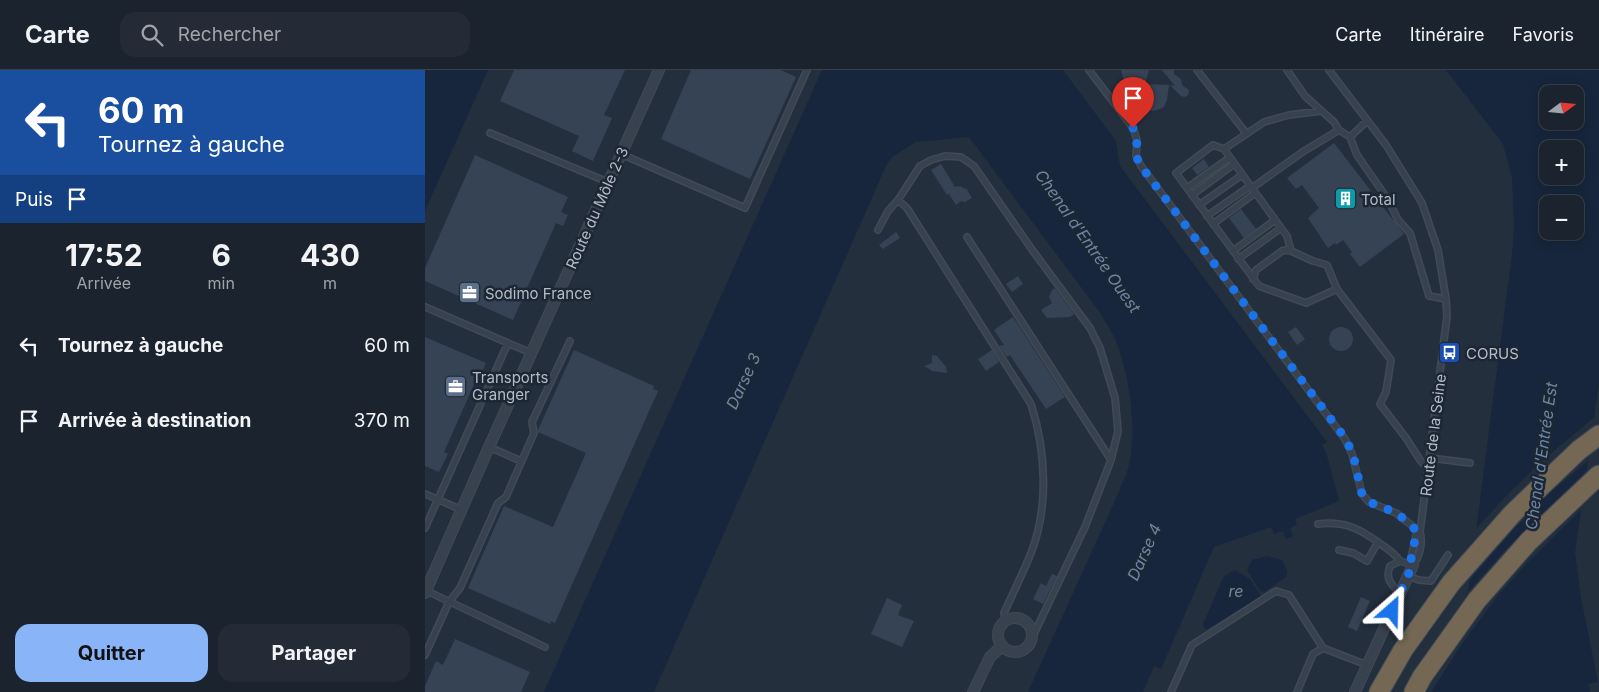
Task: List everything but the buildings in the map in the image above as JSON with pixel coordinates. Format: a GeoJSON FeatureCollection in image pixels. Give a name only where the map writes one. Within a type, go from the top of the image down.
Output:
{"type":"FeatureCollection","features":[{"type":"Feature","properties":{"kind":"highway"},"geometry":{"type":"LineString","coordinates":[[1379,692],[1403,650],[1451,584],[1513,513],[1579,450],[1599,435]]}},
{"type":"Feature","properties":{"kind":"highway"},"geometry":{"type":"LineString","coordinates":[[1414,692],[1422,677],[1477,600],[1529,541],[1599,475]]}},
{"type":"Feature","properties":{"kind":"street","name":"Route du Môle 2-3"},"geometry":{"type":"LineString","coordinates":[[426,592],[489,447],[659,70]]}},
{"type":"Feature","properties":{"kind":"street","name":"Route de la Seine"},"geometry":{"type":"LineString","coordinates":[[1355,692],[1413,564]]}},
{"type":"Feature","properties":{"kind":"street"},"geometry":{"type":"LineString","coordinates":[[1017,618],[1023,620],[1031,627],[1033,638],[1022,652],[1011,652],[1002,646],[998,635],[1006,621],[1017,618]]}},
{"type":"Feature","properties":{"kind":"street"},"geometry":{"type":"LineString","coordinates":[[973,692],[990,657],[1002,646]]}},
{"type":"Feature","properties":{"kind":"lane"},"geometry":{"type":"LineString","coordinates":[[621,154],[745,208],[807,70]]}},
{"type":"Feature","properties":{"kind":"lane"},"geometry":{"type":"LineString","coordinates":[[1089,70],[1133,128],[1137,140],[1136,156],[1141,166],[1345,438],[1353,454],[1362,494],[1369,502],[1397,513],[1419,531]]}},
{"type":"Feature","properties":{"kind":"lane"},"geometry":{"type":"LineString","coordinates":[[1197,70],[1246,133]]}},
{"type":"Feature","properties":{"kind":"lane"},"geometry":{"type":"LineString","coordinates":[[1287,70],[1305,96],[1334,122],[1339,130],[1350,137],[1357,154],[1389,201],[1398,220],[1410,233],[1429,296],[1446,299]]}},
{"type":"Feature","properties":{"kind":"lane","name":"Route de la Seine"},"geometry":{"type":"LineString","coordinates":[[1329,70],[1386,145],[1422,203],[1438,250],[1447,316],[1429,470],[1419,531],[1411,558],[1413,564]]}},
{"type":"Feature","properties":{"kind":"lane"},"geometry":{"type":"LineString","coordinates":[[1224,150],[1246,133],[1272,119],[1321,110]]}},
{"type":"Feature","properties":{"kind":"lane"},"geometry":{"type":"LineString","coordinates":[[1350,137],[1367,121]]}},
{"type":"Feature","properties":{"kind":"lane"},"geometry":{"type":"LineString","coordinates":[[1207,216],[1252,189],[1304,151],[1339,130]]}},
{"type":"Feature","properties":{"kind":"lane"},"geometry":{"type":"LineString","coordinates":[[489,133],[608,182]]}},
{"type":"Feature","properties":{"kind":"lane"},"geometry":{"type":"LineString","coordinates":[[1291,251],[1287,236],[1224,150],[1213,145],[1175,172],[1259,286],[1306,303],[1337,290]]}},
{"type":"Feature","properties":{"kind":"lane"},"geometry":{"type":"LineString","coordinates":[[879,230],[888,211],[898,200],[920,166],[945,156],[961,157],[975,166],[1033,251],[1090,328],[1100,348],[1115,398],[1118,431],[1111,460],[1085,527],[1033,638]]}},
{"type":"Feature","properties":{"kind":"lane"},"geometry":{"type":"LineString","coordinates":[[1187,188],[1229,158]]}},
{"type":"Feature","properties":{"kind":"lane"},"geometry":{"type":"LineString","coordinates":[[1192,195],[1234,164]]}},
{"type":"Feature","properties":{"kind":"lane"},"geometry":{"type":"LineString","coordinates":[[1199,205],[1242,175]]}},
{"type":"Feature","properties":{"kind":"lane"},"geometry":{"type":"LineString","coordinates":[[1213,224],[1252,189]]}},
{"type":"Feature","properties":{"kind":"lane"},"geometry":{"type":"LineString","coordinates":[[898,200],[907,208],[1031,404],[1038,425],[1043,496],[1039,523],[1032,551],[1004,613],[1006,621]]}},
{"type":"Feature","properties":{"kind":"lane"},"geometry":{"type":"LineString","coordinates":[[1233,251],[1275,220]]}},
{"type":"Feature","properties":{"kind":"lane"},"geometry":{"type":"LineString","coordinates":[[1238,259],[1281,228]]}},
{"type":"Feature","properties":{"kind":"lane"},"geometry":{"type":"LineString","coordinates":[[967,237],[1111,460]]}},
{"type":"Feature","properties":{"kind":"lane"},"geometry":{"type":"LineString","coordinates":[[1253,279],[1256,270],[1286,250],[1327,265],[1337,290],[1391,360],[1386,392],[1379,404],[1429,470]]}},
{"type":"Feature","properties":{"kind":"lane"},"geometry":{"type":"LineString","coordinates":[[425,307],[531,353]]}},
{"type":"Feature","properties":{"kind":"lane"},"geometry":{"type":"LineString","coordinates":[[425,655],[449,602],[460,588],[498,503],[506,497],[534,433],[532,422],[570,341]]}},
{"type":"Feature","properties":{"kind":"lane"},"geometry":{"type":"LineString","coordinates":[[425,528],[508,343]]}},
{"type":"Feature","properties":{"kind":"lane"},"geometry":{"type":"LineString","coordinates":[[489,447],[521,461]]}},
{"type":"Feature","properties":{"kind":"lane"},"geometry":{"type":"LineString","coordinates":[[1430,458],[1470,463]]}},
{"type":"Feature","properties":{"kind":"lane"},"geometry":{"type":"LineString","coordinates":[[425,494],[462,510]]}},
{"type":"Feature","properties":{"kind":"lane"},"geometry":{"type":"LineString","coordinates":[[1318,524],[1334,523],[1361,530],[1394,553],[1399,561]]}},
{"type":"Feature","properties":{"kind":"lane"},"geometry":{"type":"LineString","coordinates":[[1339,550],[1353,553],[1367,561],[1378,542]]}},
{"type":"Feature","properties":{"kind":"lane"},"geometry":{"type":"LineString","coordinates":[[1408,576],[1419,580],[1431,581],[1448,555]]}},
{"type":"Feature","properties":{"kind":"lane"},"geometry":{"type":"LineString","coordinates":[[1400,594],[1388,578],[1390,566],[1399,561],[1413,564]]}},
{"type":"Feature","properties":{"kind":"lane"},"geometry":{"type":"LineString","coordinates":[[1171,692],[1192,645],[1276,591],[1289,594],[1323,648],[1367,664]]}},
{"type":"Feature","properties":{"kind":"lane"},"geometry":{"type":"LineString","coordinates":[[426,592],[545,647]]}},
{"type":"Feature","properties":{"kind":"lane"},"geometry":{"type":"LineString","coordinates":[[1297,692],[1313,654],[1323,648]]}},
{"type":"Feature","properties":{"kind":"water"},"geometry":{"type":"Polygon","coordinates":[[[425,70],[488,70],[425,211],[425,70]]]}},
{"type":"Feature","properties":{"kind":"water"},"geometry":{"type":"Polygon","coordinates":[[[822,70],[1063,70],[1116,141],[1120,166],[1327,442],[1322,445],[1326,452],[1339,501],[1295,519],[1297,525],[1290,528],[1293,536],[1286,539],[1283,531],[1274,534],[1271,527],[1214,547],[1161,669],[1154,666],[1143,692],[1028,692],[1127,472],[1132,436],[1131,404],[1122,358],[1114,336],[1101,314],[969,137],[916,142],[892,157],[886,166],[654,692],[544,692],[822,70]]]}},
{"type":"Feature","properties":{"kind":"water","name":"Chenal d'Entrée Est"},"geometry":{"type":"Polygon","coordinates":[[[1446,70],[1599,70],[1599,383],[1575,553],[1581,598],[1598,682],[1588,684],[1590,692],[1432,692],[1468,592],[1512,254],[1514,228],[1512,178],[1503,144],[1446,70]]]}},
{"type":"Feature","properties":{"kind":"water"},"geometry":{"type":"Polygon","coordinates":[[[1267,556],[1282,560],[1287,571],[1286,577],[1264,592],[1260,591],[1247,570],[1252,560],[1267,556]]]}},
{"type":"Feature","properties":{"kind":"water","name":"re"},"geometry":{"type":"Polygon","coordinates":[[[1235,570],[1250,579],[1261,596],[1206,630],[1203,624],[1224,576],[1235,570]]]}},
{"type":"Feature","properties":{"kind":"pier"},"geometry":{"type":"Polygon","coordinates":[[[1597,415],[1591,458],[1551,492],[1514,529],[1467,583],[1474,531],[1543,460],[1597,415]]]}},
{"type":"Feature","properties":{"kind":"pier"},"geometry":{"type":"Polygon","coordinates":[[[1590,467],[1584,507],[1530,560],[1500,593],[1464,641],[1431,692],[1429,692],[1462,600],[1507,548],[1590,467]]]}},
{"type":"Feature","properties":{"kind":"place","name":"Total"},"geometry":{"type":"Point","coordinates":[1345,199]}},
{"type":"Feature","properties":{"kind":"place","name":"Sodimo France"},"geometry":{"type":"Point","coordinates":[469,293]}},
{"type":"Feature","properties":{"kind":"place","name":"CORUS"},"geometry":{"type":"Point","coordinates":[1450,353]}},
{"type":"Feature","properties":{"kind":"place","name":"Transports Granger"},"geometry":{"type":"Point","coordinates":[456,386]}},
{"type":"Feature","properties":{"kind":"route"},"geometry":{"type":"LineString","coordinates":[[1133,128],[1137,140],[1136,156],[1141,166],[1345,438],[1353,454],[1362,494],[1369,502],[1381,505],[1397,513],[1417,531],[1411,558],[1413,564],[1392,611]]}},
{"type":"Feature","properties":{"kind":"water label","name":"Chenal d'Entrée Ouest"},"geometry":{"type":"Point","coordinates":[1088,241]}},
{"type":"Feature","properties":{"kind":"water label","name":"Darse 3"},"geometry":{"type":"Point","coordinates":[743,381]}},
{"type":"Feature","properties":{"kind":"water label","name":"Darse 4"},"geometry":{"type":"Point","coordinates":[1144,552]}}]}
